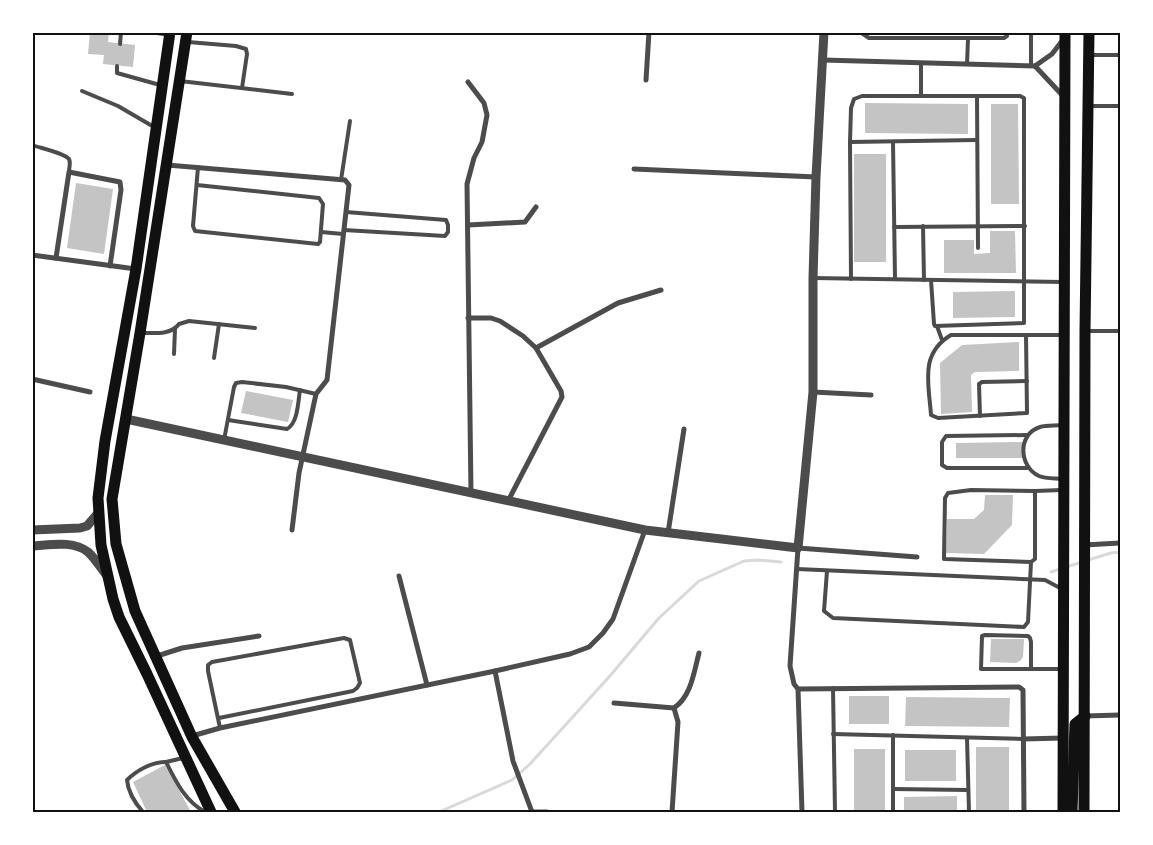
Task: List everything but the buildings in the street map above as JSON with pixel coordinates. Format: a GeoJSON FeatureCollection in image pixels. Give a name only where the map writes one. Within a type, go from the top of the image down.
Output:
{"type":"FeatureCollection","features":[{"type":"Feature","properties":{"kind":"main road"},"geometry":{"type":"LineString","coordinates":[[1084,812],[1085,330],[1089,32]]}},
{"type":"Feature","properties":{"kind":"main road"},"geometry":{"type":"LineString","coordinates":[[169,34],[136,269],[105,441],[98,498],[101,545],[119,618],[212,812]]}},
{"type":"Feature","properties":{"kind":"main road"},"geometry":{"type":"LineString","coordinates":[[1063,812],[1066,335],[1065,35]]}},
{"type":"Feature","properties":{"kind":"main road"},"geometry":{"type":"LineString","coordinates":[[186,37],[140,334],[112,499],[116,544],[135,611],[192,737],[235,812]]}},
{"type":"Feature","properties":{"kind":"main road"},"geometry":{"type":"LineString","coordinates":[[1072,812],[1075,724],[1085,716]]}},
{"type":"Feature","properties":{"kind":"street"},"geometry":{"type":"LineString","coordinates":[[646,80],[649,32]]}},
{"type":"Feature","properties":{"kind":"street"},"geometry":{"type":"LineString","coordinates":[[802,812],[798,689],[794,684],[790,666],[798,548],[813,392],[813,278],[816,177],[824,32]]}},
{"type":"Feature","properties":{"kind":"street"},"geometry":{"type":"LineString","coordinates":[[822,60],[1033,66],[1052,54],[1065,35]]}},
{"type":"Feature","properties":{"kind":"street"},"geometry":{"type":"LineString","coordinates":[[1033,66],[1066,99]]}},
{"type":"Feature","properties":{"kind":"street"},"geometry":{"type":"LineString","coordinates":[[468,82],[484,103],[487,115],[482,142],[474,158],[467,184],[471,493]]}},
{"type":"Feature","properties":{"kind":"street"},"geometry":{"type":"LineString","coordinates":[[166,165],[345,180],[349,185],[326,380],[316,394],[302,457],[292,530]]}},
{"type":"Feature","properties":{"kind":"street"},"geometry":{"type":"LineString","coordinates":[[634,169],[816,177]]}},
{"type":"Feature","properties":{"kind":"street"},"geometry":{"type":"LineString","coordinates":[[56,258],[69,172],[120,182],[121,190],[110,266]]}},
{"type":"Feature","properties":{"kind":"street"},"geometry":{"type":"LineString","coordinates":[[468,225],[525,222],[536,207]]}},
{"type":"Feature","properties":{"kind":"street"},"geometry":{"type":"LineString","coordinates":[[32,255],[136,269]]}},
{"type":"Feature","properties":{"kind":"street"},"geometry":{"type":"LineString","coordinates":[[536,348],[618,303],[661,290]]}},
{"type":"Feature","properties":{"kind":"street"},"geometry":{"type":"LineString","coordinates":[[468,318],[491,318],[500,321],[523,336],[536,348],[562,391],[562,397],[508,501]]}},
{"type":"Feature","properties":{"kind":"street"},"geometry":{"type":"LineString","coordinates":[[32,379],[90,392]]}},
{"type":"Feature","properties":{"kind":"street"},"geometry":{"type":"LineString","coordinates":[[813,392],[871,395]]}},
{"type":"Feature","properties":{"kind":"street"},"geometry":{"type":"LineString","coordinates":[[126,420],[668,534],[798,548],[917,557]]}},
{"type":"Feature","properties":{"kind":"street"},"geometry":{"type":"LineString","coordinates":[[668,534],[684,429]]}},
{"type":"Feature","properties":{"kind":"street"},"geometry":{"type":"LineString","coordinates":[[32,530],[80,528],[87,526],[99,512]]}},
{"type":"Feature","properties":{"kind":"street"},"geometry":{"type":"LineString","coordinates":[[192,737],[220,728],[495,672],[570,654],[590,647],[613,619],[645,530]]}},
{"type":"Feature","properties":{"kind":"street"},"geometry":{"type":"LineString","coordinates":[[1084,555],[1120,543]]}},
{"type":"Feature","properties":{"kind":"street"},"geometry":{"type":"LineString","coordinates":[[32,546],[60,544],[83,549],[95,560],[108,577]]}},
{"type":"Feature","properties":{"kind":"street"},"geometry":{"type":"LineString","coordinates":[[399,576],[427,685]]}},
{"type":"Feature","properties":{"kind":"street"},"geometry":{"type":"LineString","coordinates":[[156,657],[182,648],[259,636]]}},
{"type":"Feature","properties":{"kind":"street"},"geometry":{"type":"LineString","coordinates":[[614,703],[674,708],[684,698],[690,685],[699,653]]}},
{"type":"Feature","properties":{"kind":"street"},"geometry":{"type":"LineString","coordinates":[[495,672],[513,761],[520,782],[532,812],[547,812]]}},
{"type":"Feature","properties":{"kind":"street"},"geometry":{"type":"LineString","coordinates":[[798,689],[1019,687],[1024,690],[1024,812]]}},
{"type":"Feature","properties":{"kind":"street"},"geometry":{"type":"LineString","coordinates":[[672,812],[678,722],[674,708]]}},
{"type":"Feature","properties":{"kind":"street"},"geometry":{"type":"LineString","coordinates":[[1085,716],[1120,715]]}},
{"type":"Feature","properties":{"kind":"street"},"geometry":{"type":"LineString","coordinates":[[1023,739],[1063,738]]}},
{"type":"Feature","properties":{"kind":"lane"},"geometry":{"type":"LineString","coordinates":[[120,44],[121,32]]}},
{"type":"Feature","properties":{"kind":"lane"},"geometry":{"type":"LineString","coordinates":[[151,32],[169,34]]}},
{"type":"Feature","properties":{"kind":"lane"},"geometry":{"type":"LineString","coordinates":[[860,32],[869,38],[968,39],[1004,38],[1007,32]]}},
{"type":"Feature","properties":{"kind":"lane"},"geometry":{"type":"LineString","coordinates":[[919,32],[919,38]]}},
{"type":"Feature","properties":{"kind":"lane"},"geometry":{"type":"LineString","coordinates":[[1031,32],[1033,66]]}},
{"type":"Feature","properties":{"kind":"lane"},"geometry":{"type":"LineString","coordinates":[[186,37],[246,49],[247,54],[242,88]]}},
{"type":"Feature","properties":{"kind":"lane"},"geometry":{"type":"LineString","coordinates":[[967,64],[968,39]]}},
{"type":"Feature","properties":{"kind":"lane"},"geometry":{"type":"LineString","coordinates":[[1088,54],[1120,55]]}},
{"type":"Feature","properties":{"kind":"lane"},"geometry":{"type":"LineString","coordinates":[[921,63],[921,96]]}},
{"type":"Feature","properties":{"kind":"lane"},"geometry":{"type":"LineString","coordinates":[[117,66],[117,73],[162,86]]}},
{"type":"Feature","properties":{"kind":"lane"},"geometry":{"type":"LineString","coordinates":[[180,81],[292,94]]}},
{"type":"Feature","properties":{"kind":"lane"},"geometry":{"type":"LineString","coordinates":[[82,91],[125,110],[156,129]]}},
{"type":"Feature","properties":{"kind":"lane"},"geometry":{"type":"LineString","coordinates":[[851,279],[850,142],[851,108],[854,99],[862,96],[1020,96],[1024,98],[1024,323],[937,326]]}},
{"type":"Feature","properties":{"kind":"lane"},"geometry":{"type":"LineString","coordinates":[[977,96],[978,248]]}},
{"type":"Feature","properties":{"kind":"lane"},"geometry":{"type":"LineString","coordinates":[[1087,106],[1120,106]]}},
{"type":"Feature","properties":{"kind":"lane"},"geometry":{"type":"LineString","coordinates":[[341,180],[350,121]]}},
{"type":"Feature","properties":{"kind":"lane"},"geometry":{"type":"LineString","coordinates":[[850,142],[977,140]]}},
{"type":"Feature","properties":{"kind":"lane"},"geometry":{"type":"LineString","coordinates":[[893,142],[895,279]]}},
{"type":"Feature","properties":{"kind":"lane"},"geometry":{"type":"LineString","coordinates":[[32,145],[64,155],[70,164],[69,172]]}},
{"type":"Feature","properties":{"kind":"lane"},"geometry":{"type":"LineString","coordinates":[[196,185],[319,198],[323,204],[320,242],[318,244],[195,231],[193,226],[196,185],[198,168]]}},
{"type":"Feature","properties":{"kind":"lane"},"geometry":{"type":"LineString","coordinates":[[321,232],[445,236],[448,232],[446,220],[346,212]]}},
{"type":"Feature","properties":{"kind":"lane"},"geometry":{"type":"LineString","coordinates":[[923,226],[924,280]]}},
{"type":"Feature","properties":{"kind":"lane"},"geometry":{"type":"LineString","coordinates":[[894,227],[1025,226]]}},
{"type":"Feature","properties":{"kind":"lane"},"geometry":{"type":"LineString","coordinates":[[813,278],[1066,282]]}},
{"type":"Feature","properties":{"kind":"lane"},"geometry":{"type":"LineString","coordinates":[[931,280],[934,324],[937,326],[942,340]]}},
{"type":"Feature","properties":{"kind":"lane"},"geometry":{"type":"LineString","coordinates":[[140,334],[164,333],[175,329],[179,324],[189,321],[255,328]]}},
{"type":"Feature","properties":{"kind":"lane"},"geometry":{"type":"LineString","coordinates":[[214,358],[219,324]]}},
{"type":"Feature","properties":{"kind":"lane"},"geometry":{"type":"LineString","coordinates":[[174,354],[175,329]]}},
{"type":"Feature","properties":{"kind":"lane"},"geometry":{"type":"LineString","coordinates":[[1085,330],[1120,331]]}},
{"type":"Feature","properties":{"kind":"lane"},"geometry":{"type":"LineString","coordinates":[[1026,335],[1027,413],[938,418],[931,415],[928,366],[934,350],[942,340],[951,335],[1026,335],[1066,335]]}},
{"type":"Feature","properties":{"kind":"lane"},"geometry":{"type":"LineString","coordinates":[[980,416],[979,384],[982,382],[1027,381]]}},
{"type":"Feature","properties":{"kind":"lane"},"geometry":{"type":"LineString","coordinates":[[224,440],[236,382],[286,386],[316,394]]}},
{"type":"Feature","properties":{"kind":"lane"},"geometry":{"type":"LineString","coordinates":[[228,420],[287,430],[292,427],[295,420],[300,390]]}},
{"type":"Feature","properties":{"kind":"lane"},"geometry":{"type":"LineString","coordinates":[[1065,425],[1039,427],[1027,435],[946,436],[942,442],[942,466],[947,468],[1027,468],[1040,476],[1065,485]]}},
{"type":"Feature","properties":{"kind":"lane"},"geometry":{"type":"LineString","coordinates":[[1027,435],[1024,442],[1024,460],[1027,468]]}},
{"type":"Feature","properties":{"kind":"lane"},"geometry":{"type":"LineString","coordinates":[[1031,562],[944,559],[945,498],[948,493],[971,490],[1035,491],[1065,485]]}},
{"type":"Feature","properties":{"kind":"lane"},"geometry":{"type":"LineString","coordinates":[[827,570],[824,611],[833,618],[1024,627],[1028,622],[1031,562],[1035,554],[1035,491]]}},
{"type":"Feature","properties":{"kind":"lane"},"geometry":{"type":"LineString","coordinates":[[797,569],[1045,580],[1064,590]]}},
{"type":"Feature","properties":{"kind":"lane"},"geometry":{"type":"LineString","coordinates":[[1031,668],[1031,642],[1028,636],[982,636],[981,669],[1063,669]]}},
{"type":"Feature","properties":{"kind":"lane"},"geometry":{"type":"LineString","coordinates":[[218,718],[353,691],[360,683],[350,640],[344,638],[212,662],[208,665],[208,671],[220,728]]}},
{"type":"Feature","properties":{"kind":"lane"},"geometry":{"type":"LineString","coordinates":[[833,688],[835,812]]}},
{"type":"Feature","properties":{"kind":"lane"},"geometry":{"type":"LineString","coordinates":[[833,734],[1023,739]]}},
{"type":"Feature","properties":{"kind":"lane"},"geometry":{"type":"LineString","coordinates":[[893,735],[893,812]]}},
{"type":"Feature","properties":{"kind":"lane"},"geometry":{"type":"LineString","coordinates":[[967,738],[969,812]]}},
{"type":"Feature","properties":{"kind":"lane"},"geometry":{"type":"LineString","coordinates":[[143,812],[134,802],[127,780],[157,762],[166,762],[186,757]]}},
{"type":"Feature","properties":{"kind":"lane"},"geometry":{"type":"LineString","coordinates":[[166,762],[180,789],[190,802],[205,812]]}},
{"type":"Feature","properties":{"kind":"lane"},"geometry":{"type":"LineString","coordinates":[[894,789],[968,790]]}},
{"type":"Feature","properties":{"kind":"waterway"},"geometry":{"type":"LineString","coordinates":[[1088,560],[1120,552]]}},
{"type":"Feature","properties":{"kind":"waterway"},"geometry":{"type":"LineString","coordinates":[[439,812],[512,780],[530,764],[609,677],[659,618],[699,581],[744,561],[781,562]]}},
{"type":"Feature","properties":{"kind":"waterway"},"geometry":{"type":"LineString","coordinates":[[1066,567],[1082,562]]}},
{"type":"Feature","properties":{"kind":"waterway"},"geometry":{"type":"LineString","coordinates":[[1051,572],[1060,569]]}}]}
